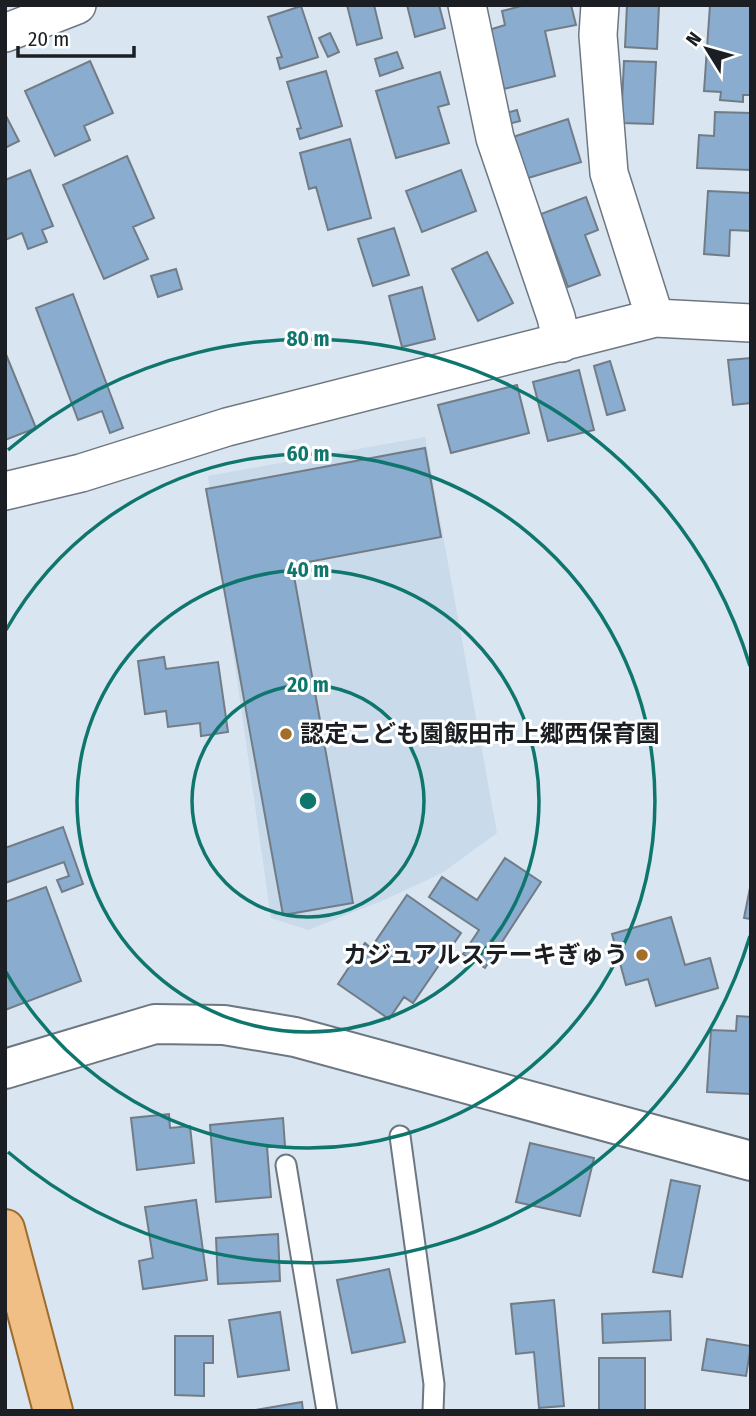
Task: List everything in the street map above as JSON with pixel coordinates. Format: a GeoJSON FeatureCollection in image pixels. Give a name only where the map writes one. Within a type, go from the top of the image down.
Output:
{"type":"FeatureCollection","features":[{"type":"Feature","properties":{"kind":"main road"},"geometry":{"type":"LineString","coordinates":[[5,1229],[53,1411]]}},
{"type":"Feature","properties":{"kind":"street"},"geometry":{"type":"LineString","coordinates":[[5,33],[77,5]]}},
{"type":"Feature","properties":{"kind":"street"},"geometry":{"type":"LineString","coordinates":[[467,5],[495,138],[556,317],[562,343]]}},
{"type":"Feature","properties":{"kind":"street"},"geometry":{"type":"LineString","coordinates":[[600,5],[598,35],[609,173],[656,318]]}},
{"type":"Feature","properties":{"kind":"street"},"geometry":{"type":"LineString","coordinates":[[5,491],[81,473],[227,427],[656,318],[751,323]]}},
{"type":"Feature","properties":{"kind":"street"},"geometry":{"type":"LineString","coordinates":[[5,1069],[155,1024],[224,1024],[295,1037],[751,1161]]}},
{"type":"Feature","properties":{"kind":"lane"},"geometry":{"type":"LineString","coordinates":[[400,1136],[433,1384],[433,1411]]}},
{"type":"Feature","properties":{"kind":"lane"},"geometry":{"type":"LineString","coordinates":[[286,1165],[327,1411]]}},
{"type":"Feature","properties":{"kind":"shaded area"},"geometry":{"type":"Polygon","coordinates":[[[425,437],[497,833],[442,873],[384,900],[308,930],[271,918],[208,476],[425,437]]]}},
{"type":"Feature","properties":{"kind":"building"},"geometry":{"type":"Polygon","coordinates":[[[347,5],[374,5],[382,38],[357,45],[347,5]]]}},
{"type":"Feature","properties":{"kind":"building"},"geometry":{"type":"Polygon","coordinates":[[[407,5],[439,5],[445,28],[415,37],[407,5]]]}},
{"type":"Feature","properties":{"kind":"building"},"geometry":{"type":"Polygon","coordinates":[[[525,5],[571,5],[576,25],[545,31],[555,76],[504,89],[489,30],[505,25],[502,11],[525,5]]]}},
{"type":"Feature","properties":{"kind":"building"},"geometry":{"type":"Polygon","coordinates":[[[627,5],[659,5],[657,49],[625,47],[627,5]]]}},
{"type":"Feature","properties":{"kind":"building"},"geometry":{"type":"Polygon","coordinates":[[[710,5],[751,5],[751,95],[743,95],[743,102],[720,100],[721,92],[704,91],[710,5]]]}},
{"type":"Feature","properties":{"kind":"building"},"geometry":{"type":"Polygon","coordinates":[[[301,6],[318,57],[280,69],[277,58],[282,57],[268,17],[301,6]]]}},
{"type":"Feature","properties":{"kind":"building"},"geometry":{"type":"Polygon","coordinates":[[[330,33],[339,52],[328,57],[319,38],[330,33]]]}},
{"type":"Feature","properties":{"kind":"building"},"geometry":{"type":"Polygon","coordinates":[[[397,52],[403,68],[380,76],[375,59],[397,52]]]}},
{"type":"Feature","properties":{"kind":"building"},"geometry":{"type":"Polygon","coordinates":[[[90,61],[113,113],[84,126],[90,140],[55,156],[25,91],[90,61]]]}},
{"type":"Feature","properties":{"kind":"building"},"geometry":{"type":"Polygon","coordinates":[[[624,61],[656,62],[653,124],[621,123],[624,61]]]}},
{"type":"Feature","properties":{"kind":"building"},"geometry":{"type":"Polygon","coordinates":[[[326,71],[342,126],[300,139],[297,129],[301,128],[287,82],[326,71]]]}},
{"type":"Feature","properties":{"kind":"building"},"geometry":{"type":"Polygon","coordinates":[[[440,72],[449,104],[438,107],[449,143],[396,158],[376,91],[440,72]]]}},
{"type":"Feature","properties":{"kind":"building"},"geometry":{"type":"Polygon","coordinates":[[[517,110],[520,121],[508,124],[506,113],[517,110]]]}},
{"type":"Feature","properties":{"kind":"building"},"geometry":{"type":"Polygon","coordinates":[[[715,112],[751,113],[751,170],[697,168],[699,135],[714,136],[715,112]]]}},
{"type":"Feature","properties":{"kind":"building"},"geometry":{"type":"Polygon","coordinates":[[[5,114],[19,141],[5,148],[5,114]]]}},
{"type":"Feature","properties":{"kind":"building"},"geometry":{"type":"Polygon","coordinates":[[[568,119],[581,162],[525,179],[513,137],[568,119]]]}},
{"type":"Feature","properties":{"kind":"building"},"geometry":{"type":"Polygon","coordinates":[[[350,139],[371,218],[328,230],[316,187],[309,189],[300,153],[350,139]]]}},
{"type":"Feature","properties":{"kind":"building"},"geometry":{"type":"Polygon","coordinates":[[[127,156],[154,218],[133,227],[148,259],[104,279],[63,185],[127,156]]]}},
{"type":"Feature","properties":{"kind":"building"},"geometry":{"type":"Polygon","coordinates":[[[30,170],[53,226],[42,230],[47,242],[28,249],[22,233],[5,240],[5,180],[30,170]]]}},
{"type":"Feature","properties":{"kind":"building"},"geometry":{"type":"Polygon","coordinates":[[[461,170],[476,211],[422,232],[406,191],[461,170]]]}},
{"type":"Feature","properties":{"kind":"building"},"geometry":{"type":"Polygon","coordinates":[[[708,191],[751,193],[751,231],[730,230],[729,256],[704,254],[708,191]]]}},
{"type":"Feature","properties":{"kind":"building"},"geometry":{"type":"Polygon","coordinates":[[[586,197],[598,230],[585,235],[600,275],[568,287],[541,214],[586,197]]]}},
{"type":"Feature","properties":{"kind":"building"},"geometry":{"type":"Polygon","coordinates":[[[394,228],[409,275],[373,286],[358,239],[394,228]]]}},
{"type":"Feature","properties":{"kind":"building"},"geometry":{"type":"Polygon","coordinates":[[[487,252],[513,303],[478,321],[452,269],[487,252]]]}},
{"type":"Feature","properties":{"kind":"building"},"geometry":{"type":"Polygon","coordinates":[[[176,269],[182,289],[158,297],[151,276],[176,269]]]}},
{"type":"Feature","properties":{"kind":"building"},"geometry":{"type":"Polygon","coordinates":[[[422,287],[435,339],[402,347],[389,296],[422,287]]]}},
{"type":"Feature","properties":{"kind":"building"},"geometry":{"type":"Polygon","coordinates":[[[73,294],[123,428],[110,433],[102,411],[78,420],[36,308],[73,294]]]}},
{"type":"Feature","properties":{"kind":"building"},"geometry":{"type":"Polygon","coordinates":[[[5,352],[36,428],[5,440],[5,352]]]}},
{"type":"Feature","properties":{"kind":"building"},"geometry":{"type":"Polygon","coordinates":[[[751,358],[751,403],[733,405],[728,360],[751,358]]]}},
{"type":"Feature","properties":{"kind":"building"},"geometry":{"type":"Polygon","coordinates":[[[610,361],[625,410],[607,415],[594,366],[610,361]]]}},
{"type":"Feature","properties":{"kind":"building"},"geometry":{"type":"Polygon","coordinates":[[[579,370],[594,430],[548,441],[533,382],[579,370]]]}},
{"type":"Feature","properties":{"kind":"building"},"geometry":{"type":"Polygon","coordinates":[[[517,385],[529,433],[451,453],[438,405],[517,385]]]}},
{"type":"Feature","properties":{"kind":"building","name":"認定こども園飯田市上郷西保育園"},"geometry":{"type":"Polygon","coordinates":[[[425,448],[441,537],[292,565],[353,903],[283,915],[206,489],[425,448]]]}},
{"type":"Feature","properties":{"kind":"building"},"geometry":{"type":"Polygon","coordinates":[[[164,657],[166,669],[218,662],[228,732],[201,736],[200,723],[168,727],[166,711],[145,714],[138,661],[164,657]]]}},
{"type":"Feature","properties":{"kind":"building"},"geometry":{"type":"Polygon","coordinates":[[[63,827],[83,884],[62,892],[57,880],[69,876],[64,862],[5,883],[5,848],[63,827]]]}},
{"type":"Feature","properties":{"kind":"building"},"geometry":{"type":"Polygon","coordinates":[[[505,858],[541,882],[485,968],[463,954],[479,930],[429,897],[442,877],[477,900],[505,858]]]}},
{"type":"Feature","properties":{"kind":"building"},"geometry":{"type":"Polygon","coordinates":[[[751,883],[751,919],[744,918],[751,883]]]}},
{"type":"Feature","properties":{"kind":"building"},"geometry":{"type":"Polygon","coordinates":[[[46,887],[81,981],[5,1010],[5,902],[46,887]]]}},
{"type":"Feature","properties":{"kind":"building"},"geometry":{"type":"Polygon","coordinates":[[[407,895],[461,933],[413,1003],[404,997],[389,1019],[338,984],[365,943],[371,948],[407,895]]]}},
{"type":"Feature","properties":{"kind":"building"},"geometry":{"type":"Polygon","coordinates":[[[671,917],[685,965],[710,958],[718,988],[656,1006],[648,979],[626,985],[612,934],[671,917]]]}},
{"type":"Feature","properties":{"kind":"building"},"geometry":{"type":"Polygon","coordinates":[[[737,1016],[751,1017],[751,1094],[707,1092],[711,1030],[736,1031],[737,1016]]]}},
{"type":"Feature","properties":{"kind":"building"},"geometry":{"type":"Polygon","coordinates":[[[169,1114],[170,1128],[190,1126],[194,1163],[137,1170],[131,1118],[169,1114]]]}},
{"type":"Feature","properties":{"kind":"building"},"geometry":{"type":"Polygon","coordinates":[[[283,1118],[285,1146],[267,1147],[271,1197],[216,1202],[210,1125],[283,1118]]]}},
{"type":"Feature","properties":{"kind":"building"},"geometry":{"type":"Polygon","coordinates":[[[530,1143],[594,1158],[580,1216],[516,1202],[530,1143]]]}},
{"type":"Feature","properties":{"kind":"building"},"geometry":{"type":"Polygon","coordinates":[[[671,1180],[700,1186],[682,1277],[653,1272],[671,1180]]]}},
{"type":"Feature","properties":{"kind":"building"},"geometry":{"type":"Polygon","coordinates":[[[196,1200],[207,1280],[143,1289],[139,1261],[153,1258],[145,1207],[196,1200]]]}},
{"type":"Feature","properties":{"kind":"building"},"geometry":{"type":"Polygon","coordinates":[[[278,1234],[280,1281],[218,1284],[216,1238],[278,1234]]]}},
{"type":"Feature","properties":{"kind":"building"},"geometry":{"type":"Polygon","coordinates":[[[389,1269],[405,1342],[352,1353],[337,1280],[389,1269]]]}},
{"type":"Feature","properties":{"kind":"building"},"geometry":{"type":"Polygon","coordinates":[[[554,1300],[564,1406],[539,1408],[534,1352],[516,1354],[511,1304],[554,1300]]]}},
{"type":"Feature","properties":{"kind":"building"},"geometry":{"type":"Polygon","coordinates":[[[670,1311],[671,1340],[603,1343],[602,1314],[670,1311]]]}},
{"type":"Feature","properties":{"kind":"building"},"geometry":{"type":"Polygon","coordinates":[[[280,1312],[289,1370],[238,1377],[229,1320],[280,1312]]]}},
{"type":"Feature","properties":{"kind":"building"},"geometry":{"type":"Polygon","coordinates":[[[175,1336],[213,1336],[213,1363],[204,1363],[204,1396],[175,1395],[175,1336]]]}},
{"type":"Feature","properties":{"kind":"building"},"geometry":{"type":"Polygon","coordinates":[[[707,1339],[751,1346],[746,1376],[702,1370],[707,1339]]]}},
{"type":"Feature","properties":{"kind":"building"},"geometry":{"type":"Polygon","coordinates":[[[599,1358],[645,1358],[645,1411],[599,1411],[599,1358]]]}},
{"type":"Feature","properties":{"kind":"building"},"geometry":{"type":"Polygon","coordinates":[[[302,1402],[303,1411],[250,1411],[302,1402]]]}},
{"type":"Feature","properties":{"kind":"place","name":"認定こども園飯田市上郷西保育園"},"geometry":{"type":"Point","coordinates":[286,734]}},
{"type":"Feature","properties":{"kind":"place","name":"カジュアルステーキぎゅう"},"geometry":{"type":"Point","coordinates":[642,955]}}]}
